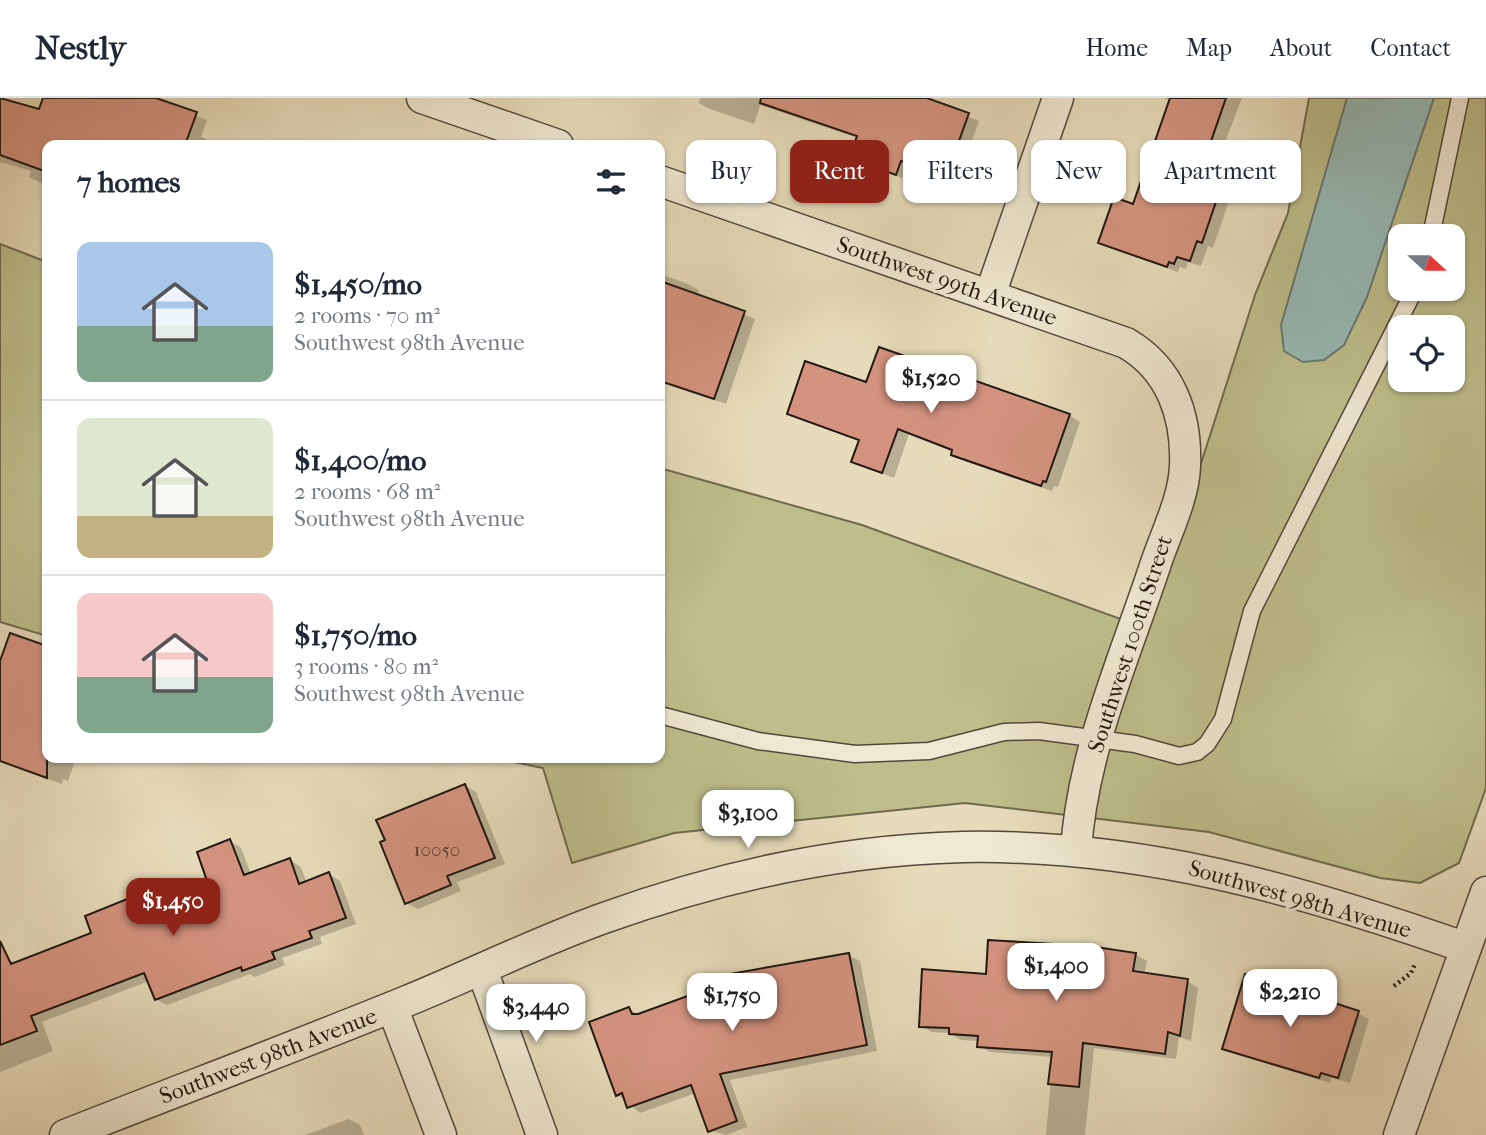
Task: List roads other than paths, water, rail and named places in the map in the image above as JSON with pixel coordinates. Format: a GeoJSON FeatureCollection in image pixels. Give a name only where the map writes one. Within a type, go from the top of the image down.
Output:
{"type":"FeatureCollection","features":[{"type":"Feature","properties":{"kind":"street"},"geometry":{"type":"LineString","coordinates":[[422,98],[544,140]]}},
{"type":"Feature","properties":{"kind":"street"},"geometry":{"type":"LineString","coordinates":[[990,295],[1058,98]]}},
{"type":"Feature","properties":{"kind":"street","name":"Southwest 99th Avenue"},"geometry":{"type":"LineString","coordinates":[[665,183],[990,295],[1139,351],[1172,389],[1184,437]]}},
{"type":"Feature","properties":{"kind":"street","name":"Southwest 100th Street"},"geometry":{"type":"LineString","coordinates":[[1076,851],[1079,804],[1098,738],[1181,489],[1185,464],[1184,437]]}},
{"type":"Feature","properties":{"kind":"street","name":"Southwest 98th Avenue"},"geometry":{"type":"LineString","coordinates":[[65,1135],[392,1007],[603,918],[721,882],[854,855],[962,847],[1076,851],[1210,870],[1316,899],[1464,947]]}},
{"type":"Feature","properties":{"kind":"street"},"geometry":{"type":"LineString","coordinates":[[1399,1135],[1464,947],[1486,892]]}},
{"type":"Feature","properties":{"kind":"street"},"geometry":{"type":"LineString","coordinates":[[481,970],[542,1135]]}},
{"type":"Feature","properties":{"kind":"street","name":"Southwest 98th Avenue"},"geometry":{"type":"LineString","coordinates":[[392,1007],[441,1135]]}},
{"type":"Feature","properties":{"kind":"lane"},"geometry":{"type":"LineString","coordinates":[[1434,224],[1460,98]]}},
{"type":"Feature","properties":{"kind":"lane"},"geometry":{"type":"LineString","coordinates":[[665,716],[758,741],[855,754],[929,751],[1004,732],[1039,731],[1098,738],[1188,756],[1207,744],[1223,719],[1252,611],[1409,301]]}},
{"type":"Feature","properties":{"kind":"water"},"geometry":{"type":"Polygon","coordinates":[[[1347,98],[1434,98],[1392,224],[1388,224],[1388,235],[1367,297],[1344,345],[1324,360],[1303,362],[1284,351],[1281,325],[1347,98]]]}}]}
